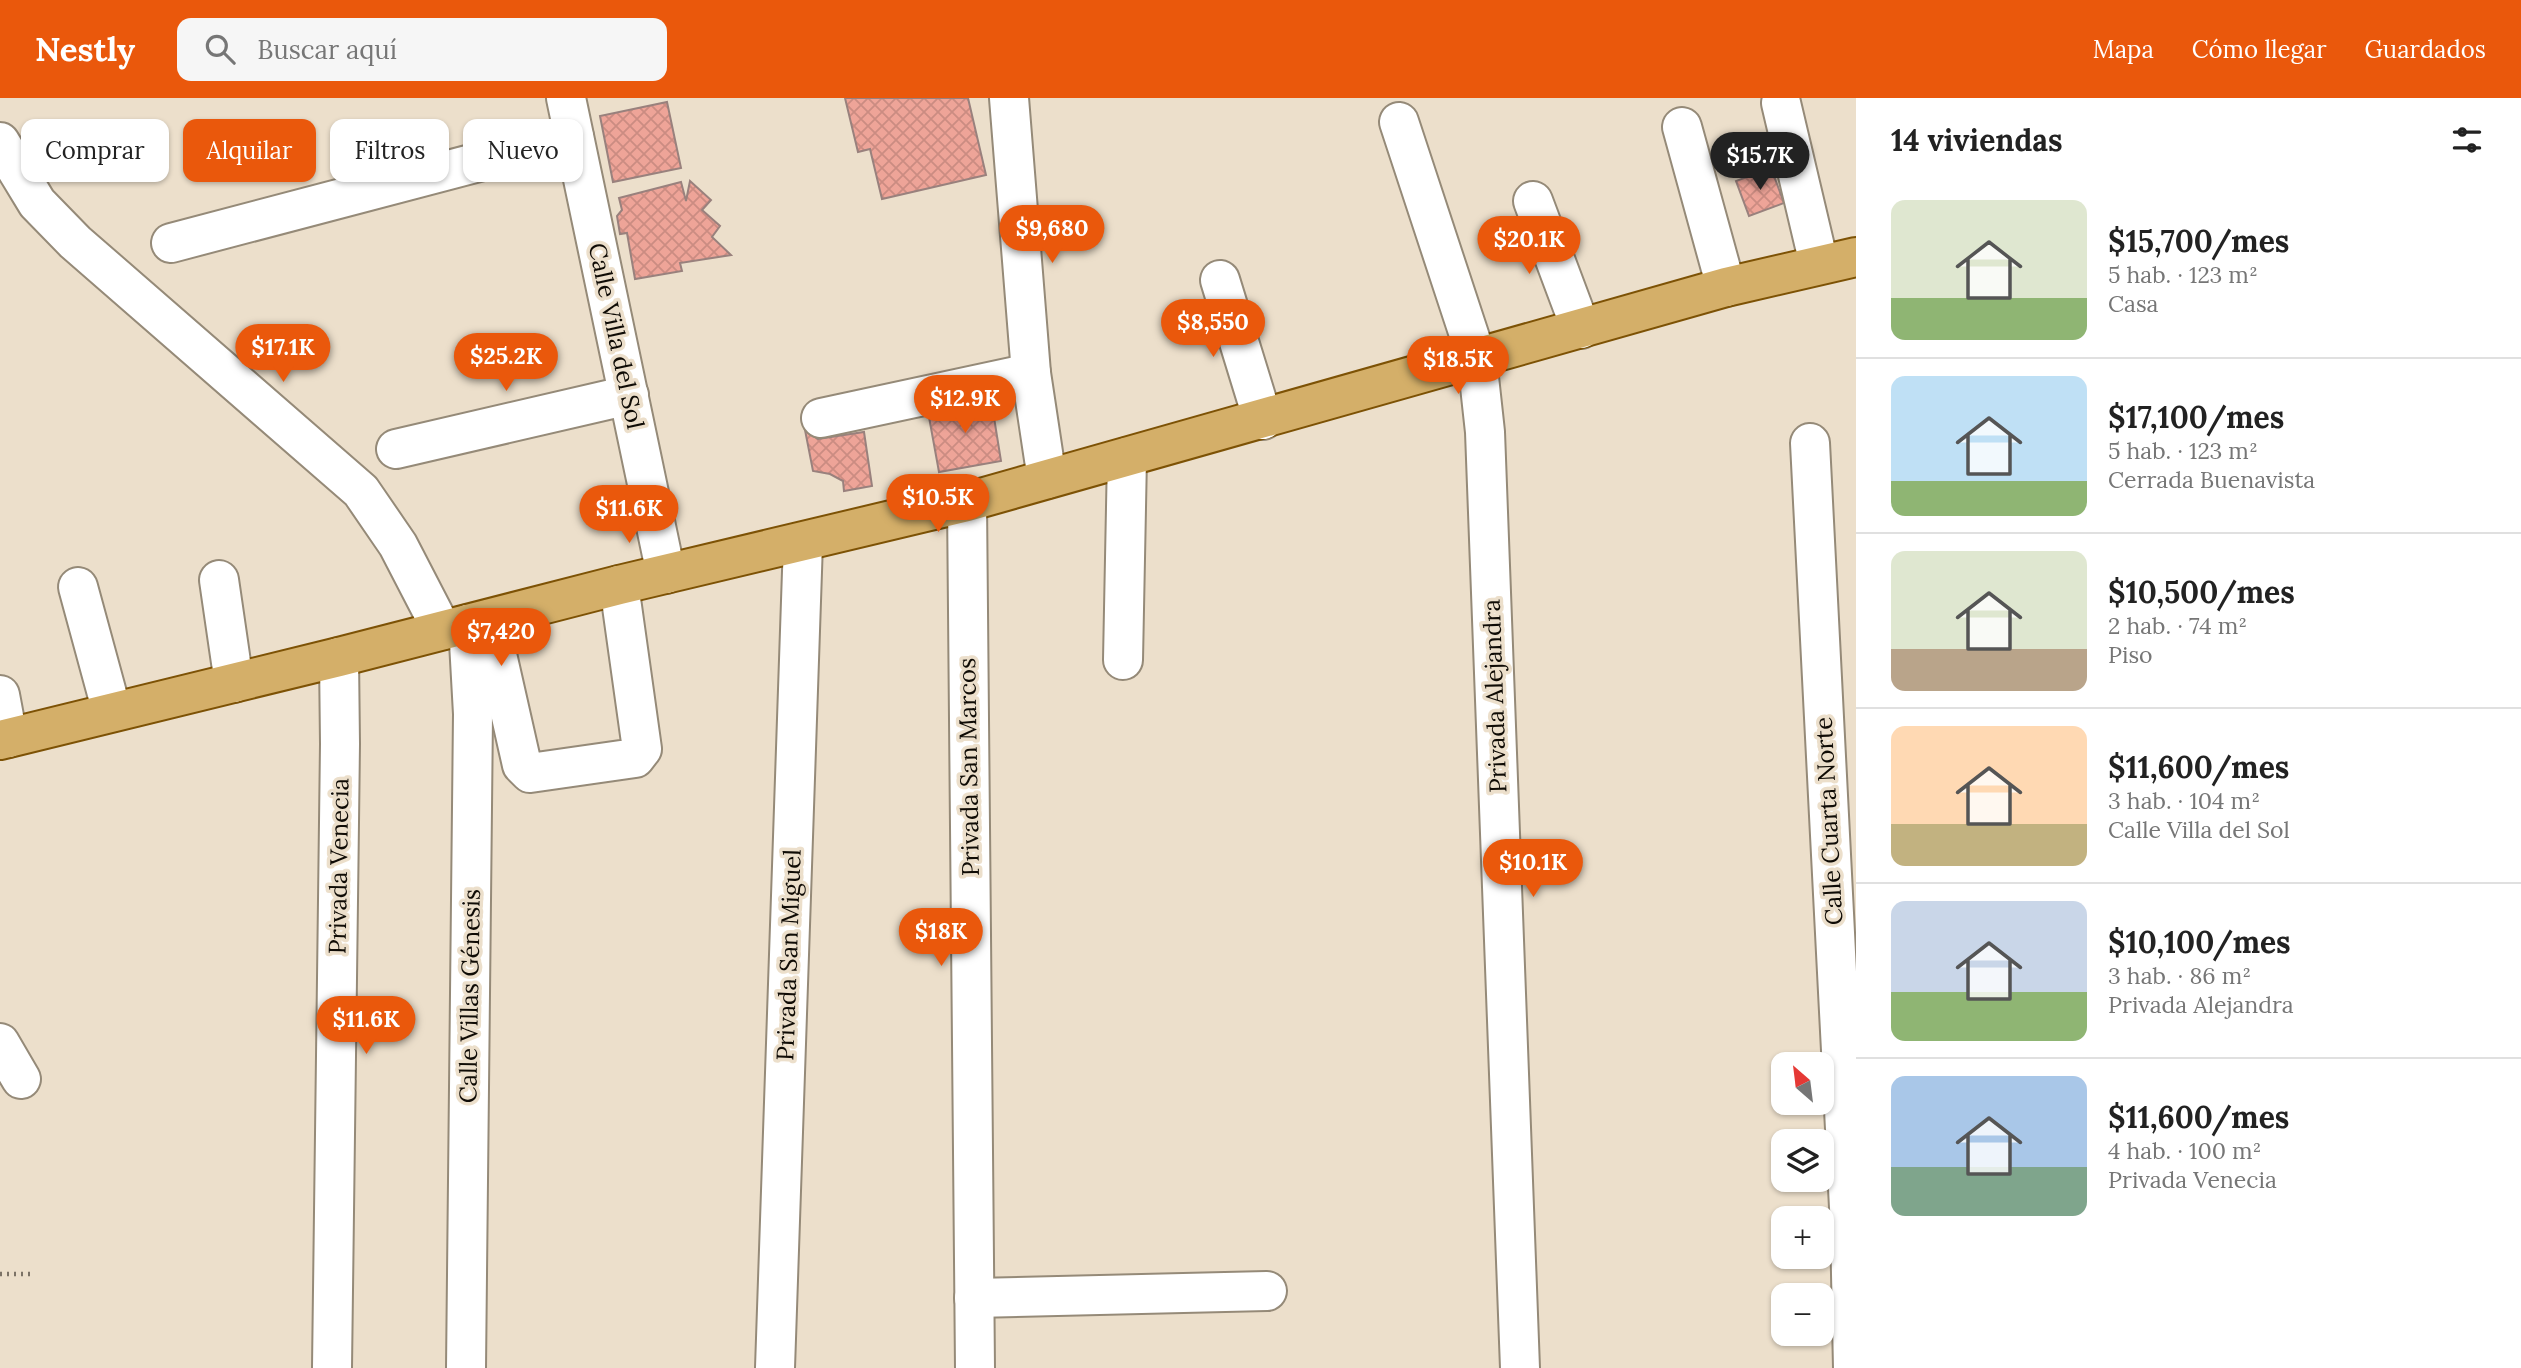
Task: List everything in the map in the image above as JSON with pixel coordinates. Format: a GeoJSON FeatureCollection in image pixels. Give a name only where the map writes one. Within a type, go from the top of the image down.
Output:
{"type":"FeatureCollection","features":[{"type":"Feature","properties":{"kind":"main road"},"geometry":{"type":"LineString","coordinates":[[4,739],[619,585],[967,502],[1726,288],[1856,257]]}},
{"type":"Feature","properties":{"kind":"street","name":"Calle Villa del Sol"},"geometry":{"type":"LineString","coordinates":[[566,98],[570,119]]}},
{"type":"Feature","properties":{"kind":"street"},"geometry":{"type":"LineString","coordinates":[[1009,98],[1031,373],[1047,479]]}},
{"type":"Feature","properties":{"kind":"street"},"geometry":{"type":"LineString","coordinates":[[1781,103],[1819,264]]}},
{"type":"Feature","properties":{"kind":"street","name":"Privada Alejandra"},"geometry":{"type":"LineString","coordinates":[[1399,122],[1477,359],[1485,432],[1520,1368]]}},
{"type":"Feature","properties":{"kind":"street"},"geometry":{"type":"LineString","coordinates":[[1682,127],[1726,288]]}},
{"type":"Feature","properties":{"kind":"street"},"geometry":{"type":"LineString","coordinates":[[0,142],[37,203],[75,242],[361,491],[398,545],[467,624],[522,765],[530,774],[635,758],[642,749],[619,585]]}},
{"type":"Feature","properties":{"kind":"street"},"geometry":{"type":"LineString","coordinates":[[171,243],[463,166]]}},
{"type":"Feature","properties":{"kind":"street","name":"Calle Villa del Sol"},"geometry":{"type":"LineString","coordinates":[[583,179],[666,574]]}},
{"type":"Feature","properties":{"kind":"street"},"geometry":{"type":"LineString","coordinates":[[1533,201],[1581,329]]}},
{"type":"Feature","properties":{"kind":"street"},"geometry":{"type":"LineString","coordinates":[[1220,280],[1263,420]]}},
{"type":"Feature","properties":{"kind":"street"},"geometry":{"type":"LineString","coordinates":[[821,418],[1031,373]]}},
{"type":"Feature","properties":{"kind":"street"},"geometry":{"type":"LineString","coordinates":[[396,449],[629,395]]}},
{"type":"Feature","properties":{"kind":"street","name":"Calle Cuarta Norte"},"geometry":{"type":"LineString","coordinates":[[1810,443],[1853,1227],[1853,1368]]}},
{"type":"Feature","properties":{"kind":"street"},"geometry":{"type":"LineString","coordinates":[[1123,660],[1127,457]]}},
{"type":"Feature","properties":{"kind":"street","name":"Privada San Marcos"},"geometry":{"type":"LineString","coordinates":[[967,502],[975,1368]]}},
{"type":"Feature","properties":{"kind":"street","name":"Privada San Miguel"},"geometry":{"type":"LineString","coordinates":[[775,1368],[803,542]]}},
{"type":"Feature","properties":{"kind":"street"},"geometry":{"type":"LineString","coordinates":[[219,580],[234,683]]}},
{"type":"Feature","properties":{"kind":"street"},"geometry":{"type":"LineString","coordinates":[[78,587],[112,712]]}},
{"type":"Feature","properties":{"kind":"street","name":"Calle Villas Génesis"},"geometry":{"type":"LineString","coordinates":[[466,1368],[473,714],[467,624]]}},
{"type":"Feature","properties":{"kind":"street","name":"Privada Venecia"},"geometry":{"type":"LineString","coordinates":[[332,1368],[339,657]]}},
{"type":"Feature","properties":{"kind":"street"},"geometry":{"type":"LineString","coordinates":[[0,695],[4,739]]}},
{"type":"Feature","properties":{"kind":"street"},"geometry":{"type":"LineString","coordinates":[[0,1042],[21,1079]]}},
{"type":"Feature","properties":{"kind":"street"},"geometry":{"type":"LineString","coordinates":[[974,1298],[1267,1291]]}},
{"type":"Feature","properties":{"kind":"path"},"geometry":{"type":"LineString","coordinates":[[0,1273],[33,1274]]}},
{"type":"Feature","properties":{"kind":"building"},"geometry":{"type":"Polygon","coordinates":[[[845,98],[968,98],[986,175],[882,199],[870,149],[858,152],[845,98]]]}},
{"type":"Feature","properties":{"kind":"building"},"geometry":{"type":"Polygon","coordinates":[[[667,102],[681,168],[613,182],[600,116],[667,102]]]}},
{"type":"Feature","properties":{"kind":"building"},"geometry":{"type":"Polygon","coordinates":[[[1771,168],[1784,203],[1749,216],[1736,181],[1771,168]]]}},
{"type":"Feature","properties":{"kind":"building"},"geometry":{"type":"Polygon","coordinates":[[[690,181],[711,200],[702,210],[720,226],[712,237],[731,255],[680,263],[682,271],[635,279],[627,233],[620,234],[617,216],[622,210],[619,198],[681,182],[686,201],[690,181]]]}},
{"type":"Feature","properties":{"kind":"building"},"geometry":{"type":"Polygon","coordinates":[[[969,396],[992,405],[1001,461],[939,472],[929,417],[947,414],[948,400],[969,396]]]}},
{"type":"Feature","properties":{"kind":"building"},"geometry":{"type":"Polygon","coordinates":[[[805,430],[818,439],[864,432],[872,486],[844,491],[843,481],[830,474],[813,471],[805,430]]]}}]}
